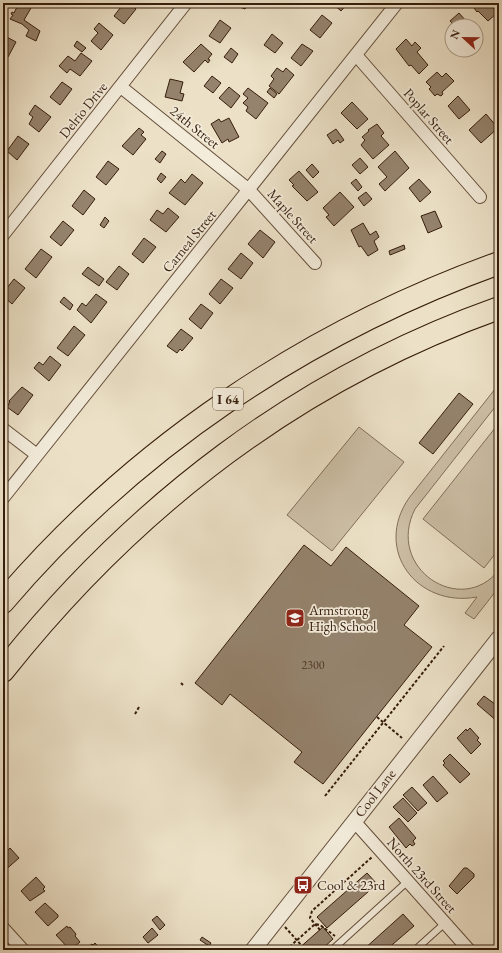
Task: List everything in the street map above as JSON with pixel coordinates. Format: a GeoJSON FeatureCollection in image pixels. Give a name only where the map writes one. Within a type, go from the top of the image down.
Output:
{"type":"FeatureCollection","features":[{"type":"Feature","properties":{"kind":"highway","name":"I 64"},"geometry":{"type":"LineString","coordinates":[[3,602],[58,541],[136,469],[241,390],[333,336],[382,311],[454,279],[499,263]]}},
{"type":"Feature","properties":{"kind":"highway"},"geometry":{"type":"LineString","coordinates":[[3,671],[54,609],[97,565],[188,482],[229,451],[290,409],[368,364],[438,331],[499,308]]}},
{"type":"Feature","properties":{"kind":"street","name":"Delrio Drive"},"geometry":{"type":"LineString","coordinates":[[3,235],[186,3]]}},
{"type":"Feature","properties":{"kind":"street","name":"Carneal Street"},"geometry":{"type":"LineString","coordinates":[[3,498],[398,3]]}},
{"type":"Feature","properties":{"kind":"street","name":"Poplar Street"},"geometry":{"type":"LineString","coordinates":[[356,55],[480,197]]}},
{"type":"Feature","properties":{"kind":"street","name":"24th Street"},"geometry":{"type":"LineString","coordinates":[[121,87],[249,190]]}},
{"type":"Feature","properties":{"kind":"street","name":"Maple Street"},"geometry":{"type":"LineString","coordinates":[[249,190],[315,263]]}},
{"type":"Feature","properties":{"kind":"street"},"geometry":{"type":"LineString","coordinates":[[3,429],[37,455]]}},
{"type":"Feature","properties":{"kind":"street","name":"Cool Lane"},"geometry":{"type":"LineString","coordinates":[[253,950],[499,638]]}},
{"type":"Feature","properties":{"kind":"street","name":"North 23rd Street"},"geometry":{"type":"LineString","coordinates":[[354,821],[445,923],[466,949]]}},
{"type":"Feature","properties":{"kind":"street"},"geometry":{"type":"LineString","coordinates":[[3,928],[23,950]]}},
{"type":"Feature","properties":{"kind":"lane"},"geometry":{"type":"LineString","coordinates":[[332,950],[408,882]]}},
{"type":"Feature","properties":{"kind":"lane"},"geometry":{"type":"LineString","coordinates":[[415,950],[445,923]]}},
{"type":"Feature","properties":{"kind":"path"},"geometry":{"type":"LineString","coordinates":[[325,796],[444,646]]}},
{"type":"Feature","properties":{"kind":"path"},"geometry":{"type":"LineString","coordinates":[[135,714],[139,707]]}},
{"type":"Feature","properties":{"kind":"path"},"geometry":{"type":"LineString","coordinates":[[376,717],[402,738]]}},
{"type":"Feature","properties":{"kind":"path"},"geometry":{"type":"LineString","coordinates":[[320,930],[310,918],[312,911],[373,857]]}},
{"type":"Feature","properties":{"kind":"path"},"geometry":{"type":"LineString","coordinates":[[315,924],[320,925],[339,938]]}},
{"type":"Feature","properties":{"kind":"path"},"geometry":{"type":"LineString","coordinates":[[286,950],[315,924]]}},
{"type":"Feature","properties":{"kind":"path"},"geometry":{"type":"LineString","coordinates":[[283,925],[302,946]]}},
{"type":"Feature","properties":{"kind":"shaded area"},"geometry":{"type":"Polygon","coordinates":[[[499,384],[499,402],[415,509],[408,531],[410,550],[418,567],[432,580],[448,587],[466,589],[483,584],[499,570],[499,587],[474,619],[465,613],[477,597],[455,598],[436,593],[420,584],[407,571],[399,555],[396,537],[399,518],[409,498],[499,384]]]}},
{"type":"Feature","properties":{"kind":"shaded area"},"geometry":{"type":"Polygon","coordinates":[[[499,423],[499,549],[484,568],[423,519],[499,423]]]}},
{"type":"Feature","properties":{"kind":"shaded area"},"geometry":{"type":"Polygon","coordinates":[[[359,427],[404,462],[332,551],[287,515],[359,427]]]}},
{"type":"Feature","properties":{"kind":"building"},"geometry":{"type":"Polygon","coordinates":[[[19,3],[31,8],[24,20],[40,31],[36,41],[26,36],[29,30],[22,24],[10,19],[13,15],[11,14],[12,12],[14,13],[19,3]]]}},
{"type":"Feature","properties":{"kind":"building"},"geometry":{"type":"Polygon","coordinates":[[[124,3],[129,3],[136,9],[124,24],[114,16],[124,3]]]}},
{"type":"Feature","properties":{"kind":"building"},"geometry":{"type":"Polygon","coordinates":[[[229,3],[248,3],[245,9],[229,3]]]}},
{"type":"Feature","properties":{"kind":"building"},"geometry":{"type":"Polygon","coordinates":[[[332,3],[348,3],[341,11],[332,3]]]}},
{"type":"Feature","properties":{"kind":"building"},"geometry":{"type":"Polygon","coordinates":[[[479,3],[491,3],[490,4],[497,13],[488,21],[474,8],[479,3]]]}},
{"type":"Feature","properties":{"kind":"building"},"geometry":{"type":"Polygon","coordinates":[[[459,13],[463,18],[453,18],[459,13]]]}},
{"type":"Feature","properties":{"kind":"building"},"geometry":{"type":"Polygon","coordinates":[[[322,15],[332,23],[320,38],[310,30],[322,15]]]}},
{"type":"Feature","properties":{"kind":"building"},"geometry":{"type":"Polygon","coordinates":[[[220,20],[231,28],[220,43],[209,36],[220,20]]]}},
{"type":"Feature","properties":{"kind":"building"},"geometry":{"type":"Polygon","coordinates":[[[99,23],[113,35],[101,50],[91,41],[98,33],[94,29],[99,23]]]}},
{"type":"Feature","properties":{"kind":"building"},"geometry":{"type":"Polygon","coordinates":[[[272,34],[283,43],[275,53],[264,45],[272,34]]]}},
{"type":"Feature","properties":{"kind":"building"},"geometry":{"type":"Polygon","coordinates":[[[3,35],[16,42],[8,57],[3,55],[3,35]]]}},
{"type":"Feature","properties":{"kind":"building"},"geometry":{"type":"Polygon","coordinates":[[[406,39],[412,46],[415,42],[421,48],[417,52],[428,65],[419,74],[411,65],[409,66],[396,49],[406,39]]]}},
{"type":"Feature","properties":{"kind":"building"},"geometry":{"type":"Polygon","coordinates":[[[77,41],[86,48],[82,52],[74,46],[77,41]]]}},
{"type":"Feature","properties":{"kind":"building"},"geometry":{"type":"Polygon","coordinates":[[[201,44],[212,54],[208,59],[210,60],[208,63],[205,60],[194,72],[183,62],[201,44]]]}},
{"type":"Feature","properties":{"kind":"building"},"geometry":{"type":"Polygon","coordinates":[[[302,44],[313,51],[301,66],[291,58],[302,44]]]}},
{"type":"Feature","properties":{"kind":"building"},"geometry":{"type":"Polygon","coordinates":[[[231,48],[238,54],[232,63],[224,57],[231,48]]]}},
{"type":"Feature","properties":{"kind":"building"},"geometry":{"type":"Polygon","coordinates":[[[81,53],[92,61],[80,76],[70,69],[67,73],[59,66],[68,56],[75,61],[81,53]]]}},
{"type":"Feature","properties":{"kind":"building"},"geometry":{"type":"Polygon","coordinates":[[[277,68],[283,72],[286,68],[294,75],[279,94],[269,86],[274,79],[271,76],[277,68]]]}},
{"type":"Feature","properties":{"kind":"building"},"geometry":{"type":"Polygon","coordinates":[[[437,72],[442,77],[446,73],[454,81],[442,92],[443,94],[441,96],[437,94],[435,96],[429,89],[431,87],[426,82],[437,72]]]}},
{"type":"Feature","properties":{"kind":"building"},"geometry":{"type":"Polygon","coordinates":[[[212,76],[221,83],[213,93],[204,86],[212,76]]]}},
{"type":"Feature","properties":{"kind":"building"},"geometry":{"type":"Polygon","coordinates":[[[170,79],[183,82],[180,93],[184,94],[182,101],[165,97],[170,79]]]}},
{"type":"Feature","properties":{"kind":"building"},"geometry":{"type":"Polygon","coordinates":[[[62,82],[72,89],[60,105],[50,97],[62,82]]]}},
{"type":"Feature","properties":{"kind":"building"},"geometry":{"type":"Polygon","coordinates":[[[229,87],[240,96],[231,108],[219,98],[229,87]]]}},
{"type":"Feature","properties":{"kind":"building"},"geometry":{"type":"Polygon","coordinates":[[[248,88],[268,103],[256,119],[246,111],[248,107],[243,103],[248,98],[243,94],[248,88]]]}},
{"type":"Feature","properties":{"kind":"building"},"geometry":{"type":"Polygon","coordinates":[[[270,88],[277,94],[274,98],[267,92],[270,88]]]}},
{"type":"Feature","properties":{"kind":"building"},"geometry":{"type":"Polygon","coordinates":[[[458,96],[470,110],[459,119],[448,106],[458,96]]]}},
{"type":"Feature","properties":{"kind":"building"},"geometry":{"type":"Polygon","coordinates":[[[352,102],[368,119],[357,129],[341,113],[352,102]]]}},
{"type":"Feature","properties":{"kind":"building"},"geometry":{"type":"Polygon","coordinates":[[[35,105],[51,117],[39,132],[29,124],[33,117],[29,114],[35,105]]]}},
{"type":"Feature","properties":{"kind":"building"},"geometry":{"type":"Polygon","coordinates":[[[486,114],[498,128],[481,143],[469,130],[486,114]]]}},
{"type":"Feature","properties":{"kind":"building"},"geometry":{"type":"Polygon","coordinates":[[[229,118],[239,137],[229,142],[228,139],[222,143],[211,124],[219,119],[221,122],[229,118]]]}},
{"type":"Feature","properties":{"kind":"building"},"geometry":{"type":"Polygon","coordinates":[[[377,124],[384,133],[381,136],[389,145],[373,159],[361,145],[365,140],[362,137],[369,131],[368,130],[377,124]]]}},
{"type":"Feature","properties":{"kind":"building"},"geometry":{"type":"Polygon","coordinates":[[[139,128],[144,132],[141,135],[146,139],[133,155],[122,146],[139,128]]]}},
{"type":"Feature","properties":{"kind":"building"},"geometry":{"type":"Polygon","coordinates":[[[336,129],[344,140],[340,143],[338,140],[333,144],[327,135],[336,129]]]}},
{"type":"Feature","properties":{"kind":"building"},"geometry":{"type":"Polygon","coordinates":[[[18,136],[29,144],[17,160],[7,151],[18,136]]]}},
{"type":"Feature","properties":{"kind":"building"},"geometry":{"type":"Polygon","coordinates":[[[162,151],[166,154],[160,163],[155,159],[162,151]]]}},
{"type":"Feature","properties":{"kind":"building"},"geometry":{"type":"Polygon","coordinates":[[[395,151],[409,168],[385,191],[379,184],[387,177],[378,167],[395,151]]]}},
{"type":"Feature","properties":{"kind":"building"},"geometry":{"type":"Polygon","coordinates":[[[360,158],[368,167],[360,174],[352,165],[360,158]]]}},
{"type":"Feature","properties":{"kind":"building"},"geometry":{"type":"Polygon","coordinates":[[[108,161],[119,169],[106,185],[96,177],[108,161]]]}},
{"type":"Feature","properties":{"kind":"building"},"geometry":{"type":"Polygon","coordinates":[[[312,164],[319,172],[313,178],[306,170],[312,164]]]}},
{"type":"Feature","properties":{"kind":"building"},"geometry":{"type":"Polygon","coordinates":[[[299,171],[318,192],[307,201],[292,186],[294,185],[289,180],[299,171]]]}},
{"type":"Feature","properties":{"kind":"building"},"geometry":{"type":"Polygon","coordinates":[[[161,173],[166,177],[161,183],[157,179],[161,173]]]}},
{"type":"Feature","properties":{"kind":"building"},"geometry":{"type":"Polygon","coordinates":[[[192,174],[203,183],[185,205],[169,193],[181,179],[185,183],[192,174]]]}},
{"type":"Feature","properties":{"kind":"building"},"geometry":{"type":"Polygon","coordinates":[[[356,179],[362,187],[358,191],[351,183],[356,179]]]}},
{"type":"Feature","properties":{"kind":"building"},"geometry":{"type":"Polygon","coordinates":[[[419,179],[431,192],[420,202],[409,188],[419,179]]]}},
{"type":"Feature","properties":{"kind":"building"},"geometry":{"type":"Polygon","coordinates":[[[84,190],[95,199],[83,215],[72,206],[84,190]]]}},
{"type":"Feature","properties":{"kind":"building"},"geometry":{"type":"Polygon","coordinates":[[[340,192],[354,207],[334,226],[326,217],[329,215],[323,208],[340,192]]]}},
{"type":"Feature","properties":{"kind":"building"},"geometry":{"type":"Polygon","coordinates":[[[366,192],[372,199],[364,206],[358,198],[366,192]]]}},
{"type":"Feature","properties":{"kind":"building"},"geometry":{"type":"Polygon","coordinates":[[[168,208],[179,217],[166,232],[150,220],[157,210],[163,214],[168,208]]]}},
{"type":"Feature","properties":{"kind":"building"},"geometry":{"type":"Polygon","coordinates":[[[435,211],[442,227],[428,233],[421,216],[435,211]]]}},
{"type":"Feature","properties":{"kind":"building"},"geometry":{"type":"Polygon","coordinates":[[[105,217],[109,221],[104,228],[100,225],[105,217]]]}},
{"type":"Feature","properties":{"kind":"building"},"geometry":{"type":"Polygon","coordinates":[[[63,221],[74,230],[61,246],[50,237],[63,221]]]}},
{"type":"Feature","properties":{"kind":"building"},"geometry":{"type":"Polygon","coordinates":[[[363,223],[370,235],[376,231],[379,237],[374,241],[378,250],[368,256],[361,246],[359,247],[351,230],[363,223]]]}},
{"type":"Feature","properties":{"kind":"building"},"geometry":{"type":"Polygon","coordinates":[[[260,230],[275,242],[263,258],[248,244],[260,230]]]}},
{"type":"Feature","properties":{"kind":"building"},"geometry":{"type":"Polygon","coordinates":[[[144,238],[156,247],[143,263],[132,254],[144,238]]]}},
{"type":"Feature","properties":{"kind":"building"},"geometry":{"type":"Polygon","coordinates":[[[404,245],[405,249],[390,255],[389,251],[404,245]]]}},
{"type":"Feature","properties":{"kind":"building"},"geometry":{"type":"Polygon","coordinates":[[[41,249],[52,257],[36,278],[25,269],[41,249]]]}},
{"type":"Feature","properties":{"kind":"building"},"geometry":{"type":"Polygon","coordinates":[[[241,253],[253,263],[241,279],[228,269],[241,253]]]}},
{"type":"Feature","properties":{"kind":"building"},"geometry":{"type":"Polygon","coordinates":[[[119,266],[129,274],[117,290],[106,282],[119,266]]]}},
{"type":"Feature","properties":{"kind":"building"},"geometry":{"type":"Polygon","coordinates":[[[88,267],[104,279],[99,286],[82,274],[88,267]]]}},
{"type":"Feature","properties":{"kind":"building"},"geometry":{"type":"Polygon","coordinates":[[[14,279],[25,288],[12,304],[3,296],[3,293],[14,279]]]}},
{"type":"Feature","properties":{"kind":"building"},"geometry":{"type":"Polygon","coordinates":[[[221,279],[233,288],[220,304],[209,294],[221,279]]]}},
{"type":"Feature","properties":{"kind":"building"},"geometry":{"type":"Polygon","coordinates":[[[96,294],[107,302],[91,323],[77,310],[82,303],[86,306],[96,294]]]}},
{"type":"Feature","properties":{"kind":"building"},"geometry":{"type":"Polygon","coordinates":[[[64,297],[73,305],[70,310],[60,302],[64,297]]]}},
{"type":"Feature","properties":{"kind":"building"},"geometry":{"type":"Polygon","coordinates":[[[201,304],[213,313],[201,329],[189,319],[201,304]]]}},
{"type":"Feature","properties":{"kind":"building"},"geometry":{"type":"Polygon","coordinates":[[[74,326],[85,335],[68,356],[57,348],[74,326]]]}},
{"type":"Feature","properties":{"kind":"building"},"geometry":{"type":"Polygon","coordinates":[[[181,329],[193,338],[182,351],[180,349],[177,353],[167,346],[181,329]]]}},
{"type":"Feature","properties":{"kind":"building"},"geometry":{"type":"Polygon","coordinates":[[[50,356],[61,365],[49,381],[34,368],[39,362],[43,365],[50,356]]]}},
{"type":"Feature","properties":{"kind":"building"},"geometry":{"type":"Polygon","coordinates":[[[22,387],[33,395],[18,415],[7,407],[10,402],[9,401],[22,387]]]}},
{"type":"Feature","properties":{"kind":"building"},"geometry":{"type":"Polygon","coordinates":[[[459,393],[473,404],[433,454],[419,443],[459,393]]]}},
{"type":"Feature","properties":{"kind":"building"},"geometry":{"type":"Polygon","coordinates":[[[304,545],[331,566],[346,547],[419,606],[404,625],[432,647],[323,784],[294,762],[302,752],[230,694],[222,705],[195,683],[304,545]]]}},
{"type":"Feature","properties":{"kind":"building"},"geometry":{"type":"Polygon","coordinates":[[[484,696],[499,707],[498,722],[477,704],[484,696]]]}},
{"type":"Feature","properties":{"kind":"building"},"geometry":{"type":"Polygon","coordinates":[[[470,728],[479,738],[477,740],[481,744],[471,754],[457,738],[466,729],[467,731],[470,728]]]}},
{"type":"Feature","properties":{"kind":"building"},"geometry":{"type":"Polygon","coordinates":[[[450,754],[470,774],[460,783],[443,765],[445,763],[443,761],[450,754]]]}},
{"type":"Feature","properties":{"kind":"building"},"geometry":{"type":"Polygon","coordinates":[[[433,776],[448,793],[437,802],[423,785],[433,776]]]}},
{"type":"Feature","properties":{"kind":"building"},"geometry":{"type":"Polygon","coordinates":[[[412,787],[427,803],[418,811],[403,795],[412,787]]]}},
{"type":"Feature","properties":{"kind":"building"},"geometry":{"type":"Polygon","coordinates":[[[403,798],[417,813],[408,822],[393,807],[403,798]]]}},
{"type":"Feature","properties":{"kind":"building"},"geometry":{"type":"Polygon","coordinates":[[[399,818],[416,838],[413,841],[415,844],[412,846],[410,844],[406,848],[389,827],[399,818]]]}},
{"type":"Feature","properties":{"kind":"building"},"geometry":{"type":"Polygon","coordinates":[[[7,848],[8,850],[10,848],[19,858],[3,872],[3,852],[7,848]]]}},
{"type":"Feature","properties":{"kind":"building"},"geometry":{"type":"Polygon","coordinates":[[[464,868],[467,868],[474,874],[474,877],[457,894],[449,886],[464,868]]]}},
{"type":"Feature","properties":{"kind":"building"},"geometry":{"type":"Polygon","coordinates":[[[367,873],[377,884],[327,928],[317,917],[367,873]]]}},
{"type":"Feature","properties":{"kind":"building"},"geometry":{"type":"Polygon","coordinates":[[[36,877],[45,887],[43,889],[45,891],[30,901],[21,891],[36,877]]]}},
{"type":"Feature","properties":{"kind":"building"},"geometry":{"type":"Polygon","coordinates":[[[45,903],[58,915],[58,917],[48,926],[35,912],[45,903]]]}},
{"type":"Feature","properties":{"kind":"building"},"geometry":{"type":"Polygon","coordinates":[[[403,914],[414,926],[386,950],[363,950],[403,914]]]}},
{"type":"Feature","properties":{"kind":"building"},"geometry":{"type":"Polygon","coordinates":[[[157,916],[165,925],[160,930],[152,920],[157,916]]]}},
{"type":"Feature","properties":{"kind":"building"},"geometry":{"type":"Polygon","coordinates":[[[67,926],[68,928],[70,927],[76,934],[75,936],[80,942],[70,950],[56,935],[67,926]]]}},
{"type":"Feature","properties":{"kind":"building"},"geometry":{"type":"Polygon","coordinates":[[[323,927],[333,939],[321,950],[297,950],[323,927]]]}},
{"type":"Feature","properties":{"kind":"building"},"geometry":{"type":"Polygon","coordinates":[[[152,928],[158,935],[148,943],[143,937],[152,928]]]}},
{"type":"Feature","properties":{"kind":"building"},"geometry":{"type":"Polygon","coordinates":[[[202,937],[211,943],[209,946],[200,940],[202,937]]]}},
{"type":"Feature","properties":{"kind":"building"},"geometry":{"type":"Polygon","coordinates":[[[95,943],[101,950],[84,950],[92,944],[93,945],[95,943]]]}},
{"type":"Feature","properties":{"kind":"place","name":"Armstrong High School"},"geometry":{"type":"Point","coordinates":[295,618]}},
{"type":"Feature","properties":{"kind":"place","name":"Cool & 23rd"},"geometry":{"type":"Point","coordinates":[303,885]}}]}
